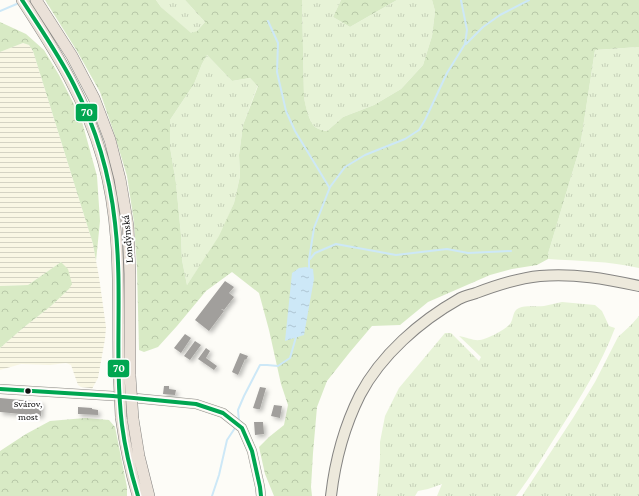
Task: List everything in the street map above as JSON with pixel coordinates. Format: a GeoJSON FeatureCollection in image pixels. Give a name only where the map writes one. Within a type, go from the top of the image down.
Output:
{"type":"FeatureCollection","features":[{"type":"Feature","properties":{"kind":"highway","name":"Londýnská"},"geometry":{"type":"LineString","coordinates":[[22,0],[52,47],[74,86],[95,134],[103,160],[115,224],[117,250],[121,417],[132,477],[146,496]]}},
{"type":"Feature","properties":{"kind":"highway","name":"Londýnská"},"geometry":{"type":"LineString","coordinates":[[36,0],[72,56],[94,98],[110,140],[118,173],[128,226],[130,274],[130,376],[133,418],[146,496]]}},
{"type":"Feature","properties":{"kind":"main road"},"geometry":{"type":"LineString","coordinates":[[331,496],[333,475],[341,444],[350,417],[361,394],[374,373],[388,355],[406,337],[429,318],[460,299],[496,285],[518,279],[540,276],[572,275],[603,278],[639,286]]}},
{"type":"Feature","properties":{"kind":"street"},"geometry":{"type":"LineString","coordinates":[[0,388],[113,396],[196,404],[223,413],[242,428],[252,451],[261,496]]}},
{"type":"Feature","properties":{"kind":"shaded area"},"geometry":{"type":"Polygon","coordinates":[[[23,43],[29,45],[33,51],[93,244],[106,327],[98,378],[92,389],[78,385],[71,365],[66,363],[50,365],[21,364],[0,370],[0,348],[51,306],[69,289],[61,262],[28,285],[0,286],[0,52],[23,43]]]}},
{"type":"Feature","properties":{"kind":"green space"},"geometry":{"type":"Polygon","coordinates":[[[45,0],[156,0],[161,7],[191,33],[197,31],[205,22],[185,0],[302,0],[304,97],[313,125],[318,129],[327,131],[343,117],[374,105],[401,89],[423,65],[432,36],[435,11],[432,0],[639,0],[639,47],[595,50],[580,147],[548,254],[548,259],[537,265],[512,269],[490,275],[428,302],[400,325],[372,326],[327,381],[317,407],[311,487],[312,496],[274,496],[265,474],[259,447],[284,425],[288,405],[281,384],[259,293],[232,272],[206,291],[158,347],[144,352],[139,350],[134,222],[127,176],[100,92],[77,51],[45,0]],[[207,55],[194,84],[170,120],[170,147],[176,183],[182,260],[187,285],[219,236],[234,203],[240,176],[239,155],[243,125],[258,86],[250,78],[232,81],[207,55]]]}},
{"type":"Feature","properties":{"kind":"green space"},"geometry":{"type":"Polygon","coordinates":[[[156,0],[185,0],[205,22],[197,31],[191,34],[161,7],[156,0]]]}},
{"type":"Feature","properties":{"kind":"green space"},"geometry":{"type":"Polygon","coordinates":[[[302,0],[341,0],[333,17],[350,27],[397,0],[432,0],[435,11],[432,36],[423,65],[401,89],[374,105],[343,117],[327,131],[317,128],[313,125],[310,118],[304,97],[302,0]]]}},
{"type":"Feature","properties":{"kind":"green space"},"geometry":{"type":"Polygon","coordinates":[[[341,0],[397,0],[350,27],[333,17],[341,0]]]}},
{"type":"Feature","properties":{"kind":"green space"},"geometry":{"type":"Polygon","coordinates":[[[0,22],[26,34],[44,50],[59,75],[81,118],[97,176],[100,221],[96,261],[93,244],[33,51],[29,45],[23,43],[0,52],[0,22]]]}},
{"type":"Feature","properties":{"kind":"green space"},"geometry":{"type":"Polygon","coordinates":[[[639,47],[639,268],[605,263],[548,259],[548,254],[580,147],[595,50],[639,47]]]}},
{"type":"Feature","properties":{"kind":"green space"},"geometry":{"type":"Polygon","coordinates":[[[207,55],[232,81],[250,78],[258,85],[243,125],[239,155],[240,176],[234,203],[220,236],[187,285],[182,260],[176,183],[170,147],[170,120],[194,84],[207,55]]]}},
{"type":"Feature","properties":{"kind":"green space"},"geometry":{"type":"Polygon","coordinates":[[[61,262],[68,269],[72,284],[69,289],[51,306],[0,348],[0,286],[28,285],[61,262]]]}},
{"type":"Feature","properties":{"kind":"green space"},"geometry":{"type":"Polygon","coordinates":[[[562,302],[595,305],[602,311],[609,326],[615,328],[597,368],[582,394],[528,480],[516,496],[437,496],[442,484],[418,491],[415,496],[377,496],[380,442],[385,416],[399,388],[445,333],[451,333],[479,361],[481,357],[459,336],[475,340],[488,338],[508,326],[515,311],[519,308],[544,306],[562,302]]]}},
{"type":"Feature","properties":{"kind":"green space"},"geometry":{"type":"Polygon","coordinates":[[[639,316],[639,496],[522,496],[595,382],[618,337],[639,316]]]}},
{"type":"Feature","properties":{"kind":"green space"},"geometry":{"type":"Polygon","coordinates":[[[85,418],[109,420],[115,427],[127,487],[127,496],[0,496],[0,451],[26,434],[50,421],[85,418]]]}},
{"type":"Feature","properties":{"kind":"water"},"geometry":{"type":"Polygon","coordinates":[[[306,267],[313,269],[314,279],[304,335],[285,341],[292,273],[299,268],[306,267]]]}},
{"type":"Feature","properties":{"kind":"building"},"geometry":{"type":"Polygon","coordinates":[[[225,281],[234,287],[229,293],[234,297],[224,310],[221,309],[224,311],[209,331],[195,320],[225,281]]]}},
{"type":"Feature","properties":{"kind":"building"},"geometry":{"type":"Polygon","coordinates":[[[185,334],[191,338],[181,353],[174,348],[185,334]]]}},
{"type":"Feature","properties":{"kind":"building"},"geometry":{"type":"Polygon","coordinates":[[[195,341],[201,345],[190,360],[184,356],[195,341]]]}},
{"type":"Feature","properties":{"kind":"building"},"geometry":{"type":"Polygon","coordinates":[[[206,348],[210,351],[206,358],[217,366],[214,370],[198,359],[206,348]]]}},
{"type":"Feature","properties":{"kind":"building"},"geometry":{"type":"Polygon","coordinates":[[[240,353],[248,356],[246,360],[245,359],[238,375],[232,372],[240,353]]]}},
{"type":"Feature","properties":{"kind":"building"},"geometry":{"type":"Polygon","coordinates":[[[164,386],[169,386],[169,389],[176,390],[175,395],[163,394],[164,386]]]}},
{"type":"Feature","properties":{"kind":"building"},"geometry":{"type":"Polygon","coordinates":[[[260,387],[266,388],[260,409],[257,409],[253,408],[260,387]]]}},
{"type":"Feature","properties":{"kind":"building"},"geometry":{"type":"Polygon","coordinates":[[[0,398],[42,402],[41,416],[0,412],[0,398]]]}},
{"type":"Feature","properties":{"kind":"building"},"geometry":{"type":"Polygon","coordinates":[[[274,405],[282,406],[280,418],[271,416],[274,405]]]}},
{"type":"Feature","properties":{"kind":"building"},"geometry":{"type":"Polygon","coordinates":[[[78,407],[98,410],[98,415],[78,414],[78,407]]]}},
{"type":"Feature","properties":{"kind":"building"},"geometry":{"type":"Polygon","coordinates":[[[254,422],[263,422],[264,434],[255,435],[254,422]]]}},
{"type":"Feature","properties":{"kind":"waterway"},"geometry":{"type":"LineString","coordinates":[[309,270],[314,228],[330,187],[345,167],[365,155],[405,139],[419,130],[425,120],[447,73],[465,44],[467,30],[461,0]]}},
{"type":"Feature","properties":{"kind":"waterway"},"geometry":{"type":"LineString","coordinates":[[466,44],[483,27],[500,15],[529,0]]}},
{"type":"Feature","properties":{"kind":"waterway"},"geometry":{"type":"LineString","coordinates":[[0,11],[19,3]]}},
{"type":"Feature","properties":{"kind":"waterway"},"geometry":{"type":"LineString","coordinates":[[268,21],[278,43],[277,72],[286,111],[295,131],[329,187]]}},
{"type":"Feature","properties":{"kind":"waterway"},"geometry":{"type":"LineString","coordinates":[[310,259],[315,253],[336,244],[396,255],[447,249],[468,253],[511,251]]}},
{"type":"Feature","properties":{"kind":"waterway"},"geometry":{"type":"LineString","coordinates":[[239,421],[238,410],[260,365],[278,366],[290,358],[296,337]]}},
{"type":"Feature","properties":{"kind":"waterway"},"geometry":{"type":"LineString","coordinates":[[212,496],[219,475],[227,440],[235,428]]}},
{"type":"Feature","properties":{"kind":"transit line","name":"70"},"geometry":{"type":"LineString","coordinates":[[22,0],[56,52],[82,101],[106,170],[113,205],[117,248],[119,375],[122,425],[128,461],[138,496]]}},
{"type":"Feature","properties":{"kind":"transit line","name":"70"},"geometry":{"type":"LineString","coordinates":[[0,389],[113,396],[196,404],[223,413],[242,428],[252,451],[261,496]]}},
{"type":"Feature","properties":{"kind":"place","name":"Svárov, most"},"geometry":{"type":"Point","coordinates":[28,391]}}]}
